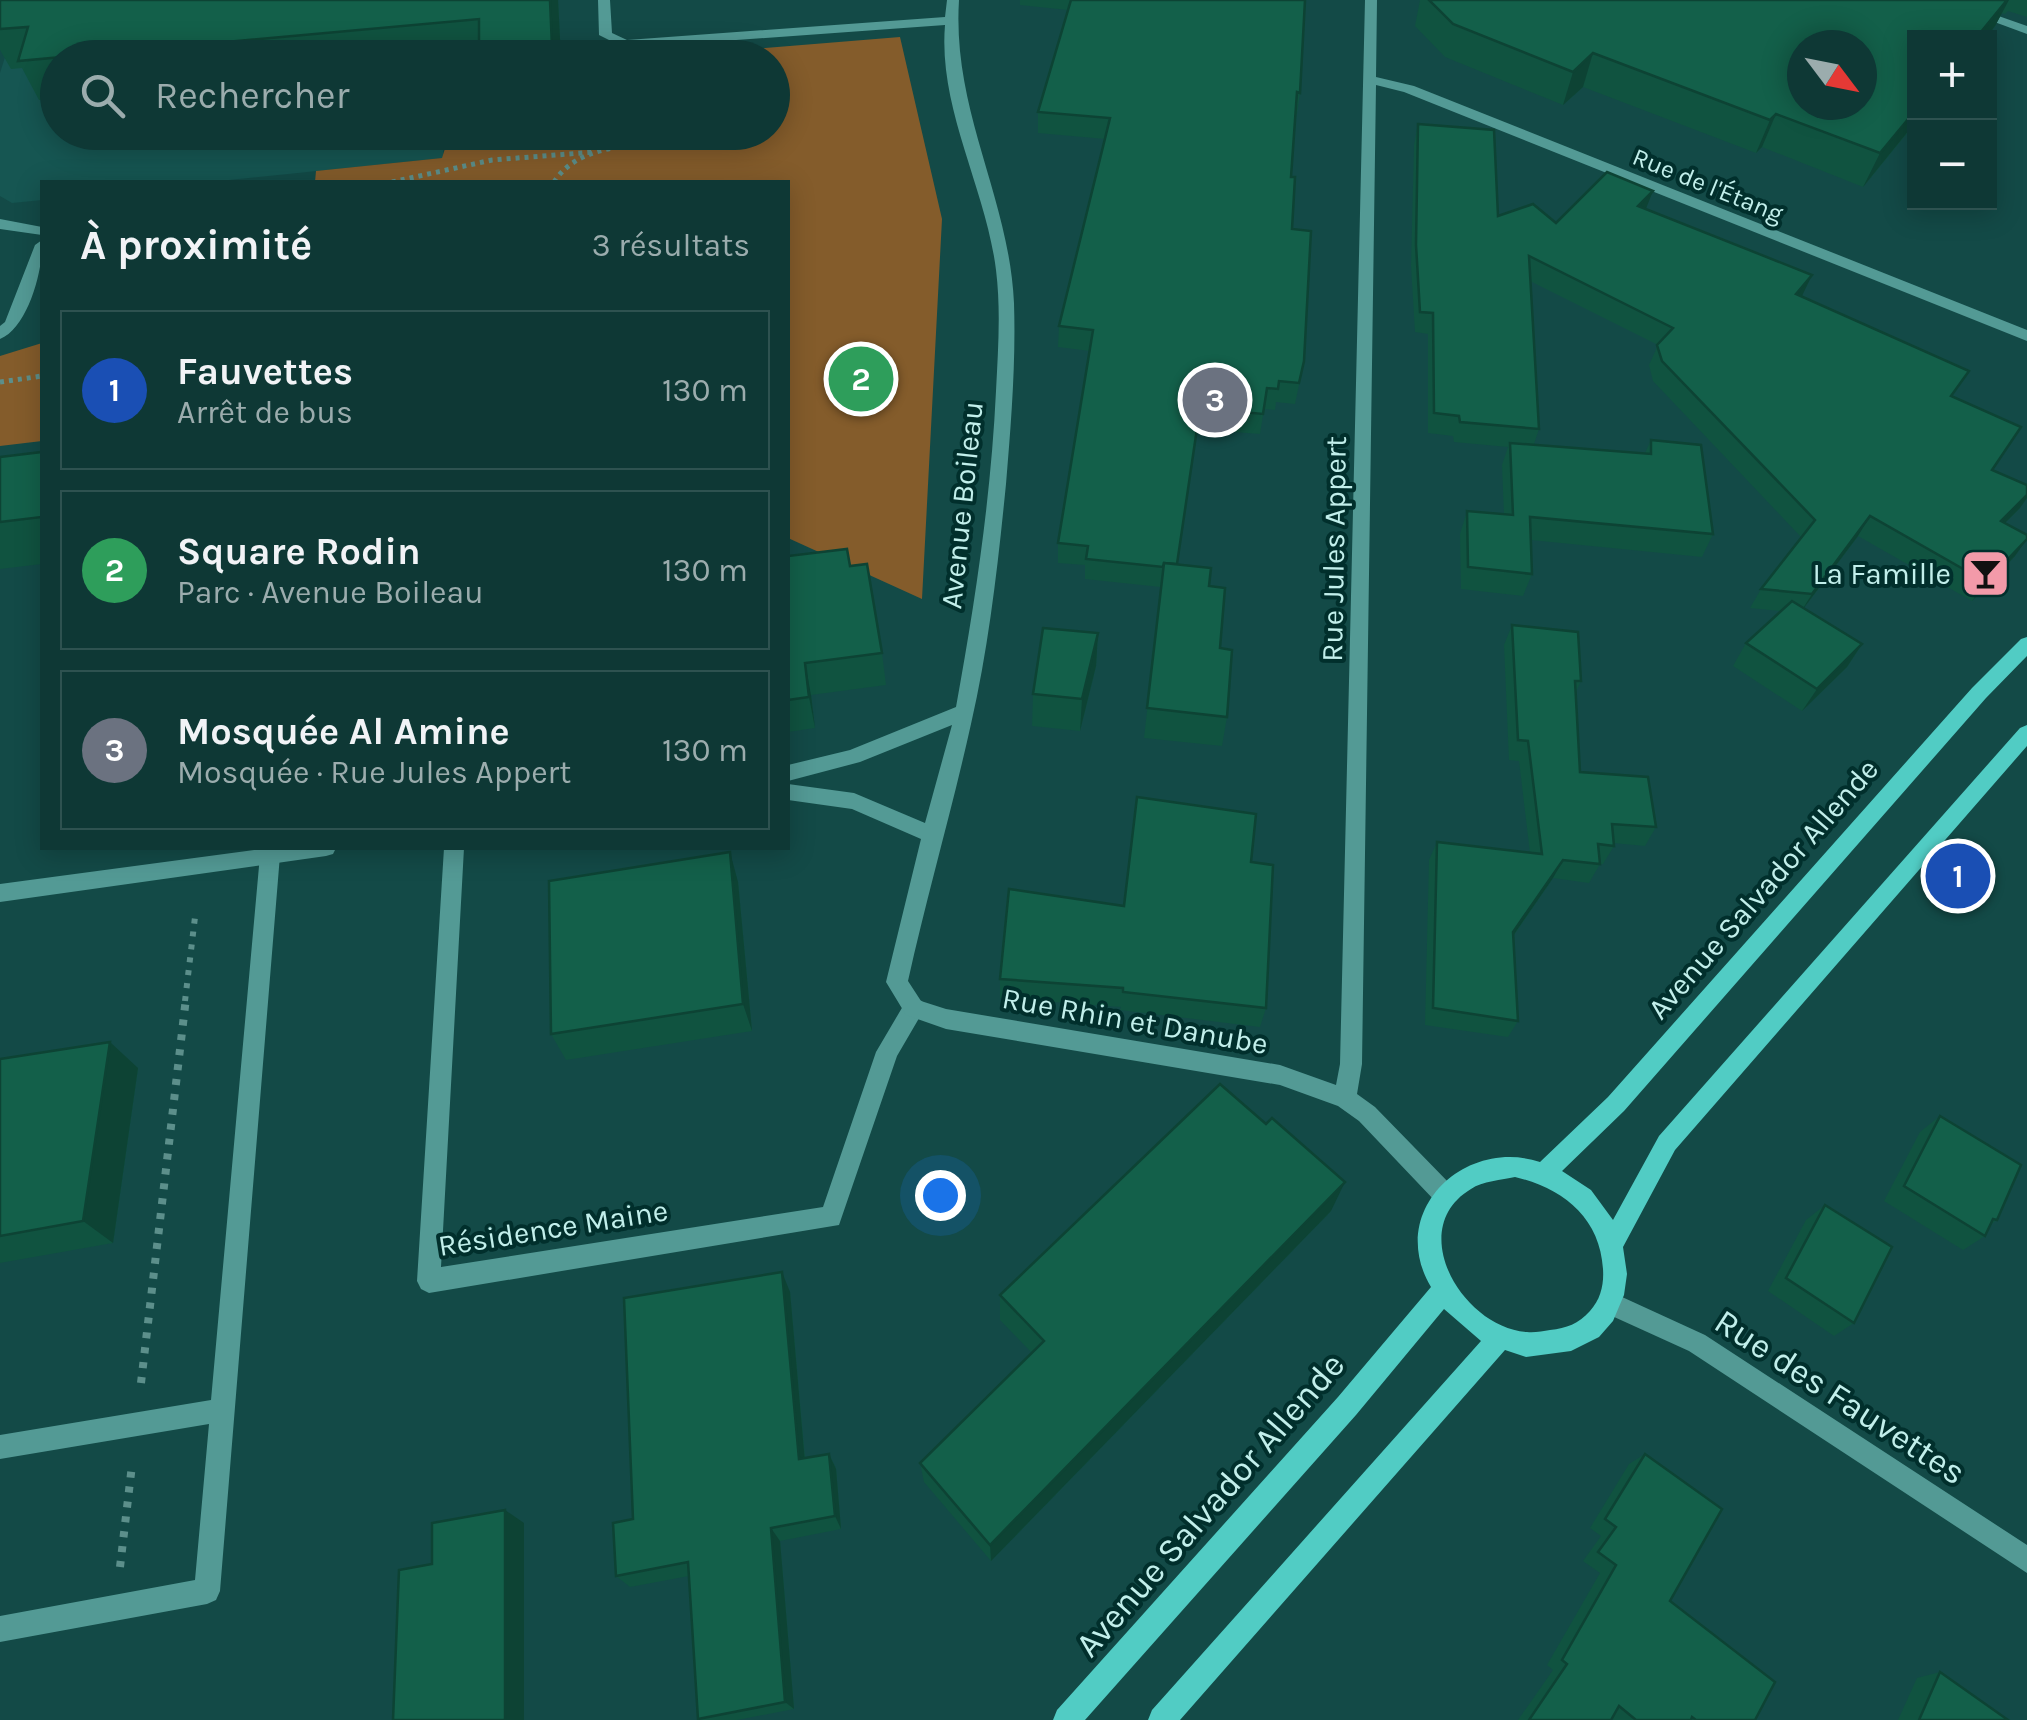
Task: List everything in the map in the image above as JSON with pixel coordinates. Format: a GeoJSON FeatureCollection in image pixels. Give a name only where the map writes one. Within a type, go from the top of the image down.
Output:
{"type":"FeatureCollection","features":[{"type":"Feature","properties":{"kind":"main road","name":"Avenue Salvador Allende"},"geometry":{"type":"LineString","coordinates":[[1545,1173],[1616,1104],[2027,644]]}},
{"type":"Feature","properties":{"kind":"main road"},"geometry":{"type":"LineString","coordinates":[[1612,1244],[1667,1143],[2027,733]]}},
{"type":"Feature","properties":{"kind":"main road"},"geometry":{"type":"LineString","coordinates":[[1515,1166],[1545,1173],[1586,1200],[1602,1221],[1612,1244],[1616,1275],[1609,1303],[1596,1322],[1577,1337],[1553,1345],[1526,1346],[1477,1326],[1443,1291],[1432,1265],[1428,1239],[1433,1215],[1444,1194],[1462,1177],[1488,1168],[1515,1166]]}},
{"type":"Feature","properties":{"kind":"main road","name":"Avenue Salvador Allende"},"geometry":{"type":"LineString","coordinates":[[1067,1720],[1347,1406],[1443,1291]]}},
{"type":"Feature","properties":{"kind":"main road"},"geometry":{"type":"LineString","coordinates":[[1162,1720],[1500,1338]]}},
{"type":"Feature","properties":{"kind":"street"},"geometry":{"type":"LineString","coordinates":[[604,0],[606,35],[616,40]]}},
{"type":"Feature","properties":{"kind":"street","name":"Avenue Boileau"},"geometry":{"type":"LineString","coordinates":[[914,1008],[897,982],[964,712],[996,480],[1006,300],[992,221],[967,134],[949,21],[953,0]]}},
{"type":"Feature","properties":{"kind":"street","name":"Rue Jules Appert"},"geometry":{"type":"LineString","coordinates":[[1345,1098],[1351,1064],[1371,0]]}},
{"type":"Feature","properties":{"kind":"street"},"geometry":{"type":"LineString","coordinates":[[1942,0],[2027,30]]}},
{"type":"Feature","properties":{"kind":"street"},"geometry":{"type":"LineString","coordinates":[[681,40],[949,21]]}},
{"type":"Feature","properties":{"kind":"street","name":"Rue de l'Étang"},"geometry":{"type":"LineString","coordinates":[[1372,80],[1409,89],[2027,336]]}},
{"type":"Feature","properties":{"kind":"street"},"geometry":{"type":"LineString","coordinates":[[0,224],[40,231]]}},
{"type":"Feature","properties":{"kind":"street"},"geometry":{"type":"LineString","coordinates":[[0,334],[12,324],[40,250]]}},
{"type":"Feature","properties":{"kind":"street"},"geometry":{"type":"LineString","coordinates":[[790,773],[853,757],[964,712]]}},
{"type":"Feature","properties":{"kind":"street"},"geometry":{"type":"LineString","coordinates":[[790,792],[854,802],[932,835]]}},
{"type":"Feature","properties":{"kind":"street"},"geometry":{"type":"LineString","coordinates":[[0,893],[310,850]]}},
{"type":"Feature","properties":{"kind":"street","name":"Résidence Maine"},"geometry":{"type":"LineString","coordinates":[[454,850],[429,1282],[830,1217],[887,1052],[914,1008]]}},
{"type":"Feature","properties":{"kind":"street"},"geometry":{"type":"LineString","coordinates":[[0,1629],[207,1591],[270,855]]}},
{"type":"Feature","properties":{"kind":"street","name":"Rue Rhin et Danube"},"geometry":{"type":"LineString","coordinates":[[914,1008],[946,1019],[1280,1076],[1345,1098]]}},
{"type":"Feature","properties":{"kind":"street"},"geometry":{"type":"LineString","coordinates":[[1345,1098],[1376,1122],[1444,1194]]}},
{"type":"Feature","properties":{"kind":"street","name":"Rue des Fauvettes"},"geometry":{"type":"LineString","coordinates":[[1609,1303],[1697,1342],[2027,1560]]}},
{"type":"Feature","properties":{"kind":"street"},"geometry":{"type":"LineString","coordinates":[[0,1448],[222,1410]]}},
{"type":"Feature","properties":{"kind":"path"},"geometry":{"type":"LineString","coordinates":[[399,180],[457,163],[521,153],[606,150]]}},
{"type":"Feature","properties":{"kind":"path"},"geometry":{"type":"LineString","coordinates":[[555,180],[558,173],[594,152]]}},
{"type":"Feature","properties":{"kind":"path"},"geometry":{"type":"LineString","coordinates":[[0,382],[40,376]]}},
{"type":"Feature","properties":{"kind":"path"},"geometry":{"type":"LineString","coordinates":[[115,1608],[196,917]]}},
{"type":"Feature","properties":{"kind":"shaded area"},"geometry":{"type":"Polygon","coordinates":[[[23,0],[47,40],[40,40],[40,150],[443,150],[443,158],[228,180],[40,180],[40,200],[12,203],[0,196],[0,73],[23,0]]]}},
{"type":"Feature","properties":{"kind":"shaded area"},"geometry":{"type":"Polygon","coordinates":[[[900,37],[942,219],[922,599],[790,539],[790,180],[315,180],[316,171],[442,158],[445,150],[790,150],[790,46],[900,37]]]}},
{"type":"Feature","properties":{"kind":"shaded area"},"geometry":{"type":"Polygon","coordinates":[[[40,344],[40,441],[0,446],[0,356],[40,344]]]}},
{"type":"Feature","properties":{"kind":"building"},"geometry":{"type":"Polygon","coordinates":[[[0,0],[550,0],[552,40],[479,40],[479,19],[248,40],[40,40],[40,59],[18,61],[28,27],[0,29],[0,0]]]}},
{"type":"Feature","properties":{"kind":"building"},"geometry":{"type":"Polygon","coordinates":[[[1071,0],[1305,0],[1291,177],[1295,177],[1292,229],[1311,231],[1304,361],[1299,383],[1279,381],[1278,389],[1267,388],[1263,414],[1200,408],[1177,564],[1164,563],[1163,567],[1086,559],[1088,546],[1058,543],[1093,330],[1059,326],[1110,118],[1038,112],[1071,0]]]}},
{"type":"Feature","properties":{"kind":"building"},"geometry":{"type":"Polygon","coordinates":[[[1429,0],[2007,0],[1983,30],[1907,30],[1907,120],[1880,153],[1792,120],[1877,120],[1877,30],[1787,30],[1787,118],[1776,114],[1770,120],[1593,53],[1573,72],[1453,24],[1429,0]]]}},
{"type":"Feature","properties":{"kind":"building"},"geometry":{"type":"Polygon","coordinates":[[[1418,124],[1494,130],[1498,216],[1533,204],[1556,223],[1607,172],[1653,191],[1638,206],[1812,275],[1796,294],[1969,371],[1951,396],[2021,427],[1992,470],[2027,485],[2027,495],[2001,521],[2027,535],[2027,539],[1986,582],[1870,516],[1812,594],[1761,589],[1815,520],[1662,361],[1657,345],[1673,328],[1529,256],[1539,429],[1460,422],[1459,416],[1434,413],[1433,313],[1420,312],[1416,245],[1418,124]]]}},
{"type":"Feature","properties":{"kind":"building"},"geometry":{"type":"Polygon","coordinates":[[[1651,440],[1701,445],[1713,534],[1530,517],[1532,574],[1468,567],[1467,511],[1513,515],[1510,443],[1651,454],[1651,440]]]}},
{"type":"Feature","properties":{"kind":"building"},"geometry":{"type":"Polygon","coordinates":[[[40,452],[40,517],[0,522],[0,457],[40,452]]]}},
{"type":"Feature","properties":{"kind":"building"},"geometry":{"type":"Polygon","coordinates":[[[847,549],[850,566],[867,564],[882,653],[805,663],[809,697],[790,700],[790,556],[847,549]]]}},
{"type":"Feature","properties":{"kind":"building"},"geometry":{"type":"Polygon","coordinates":[[[1164,563],[1211,568],[1209,586],[1225,588],[1220,648],[1232,650],[1227,717],[1147,708],[1164,563]]]}},
{"type":"Feature","properties":{"kind":"building"},"geometry":{"type":"Polygon","coordinates":[[[1792,601],[1862,644],[1817,689],[1746,643],[1792,601]]]}},
{"type":"Feature","properties":{"kind":"building"},"geometry":{"type":"Polygon","coordinates":[[[1512,625],[1578,632],[1581,681],[1575,681],[1580,772],[1648,777],[1656,827],[1612,824],[1614,846],[1598,844],[1600,864],[1563,860],[1513,932],[1518,1021],[1433,1008],[1437,842],[1542,854],[1528,741],[1518,740],[1512,625]]]}},
{"type":"Feature","properties":{"kind":"building"},"geometry":{"type":"Polygon","coordinates":[[[1043,628],[1098,633],[1082,699],[1033,694],[1043,628]]]}},
{"type":"Feature","properties":{"kind":"building"},"geometry":{"type":"Polygon","coordinates":[[[1137,797],[1256,814],[1251,862],[1273,865],[1266,1008],[1123,992],[1123,988],[1000,979],[1009,889],[1124,906],[1137,797]]]}},
{"type":"Feature","properties":{"kind":"building"},"geometry":{"type":"Polygon","coordinates":[[[730,852],[743,1004],[551,1034],[549,881],[730,852]]]}},
{"type":"Feature","properties":{"kind":"building"},"geometry":{"type":"Polygon","coordinates":[[[110,1042],[83,1221],[0,1236],[0,1059],[110,1042]]]}},
{"type":"Feature","properties":{"kind":"building"},"geometry":{"type":"Polygon","coordinates":[[[1220,1084],[1266,1124],[1272,1118],[1345,1182],[990,1545],[920,1463],[1044,1341],[1000,1295],[1220,1084]]]}},
{"type":"Feature","properties":{"kind":"building"},"geometry":{"type":"Polygon","coordinates":[[[1940,1116],[2021,1165],[1997,1220],[1993,1219],[1985,1236],[1904,1186],[1940,1116]]]}},
{"type":"Feature","properties":{"kind":"building"},"geometry":{"type":"Polygon","coordinates":[[[1825,1205],[1892,1247],[1854,1323],[1786,1278],[1825,1205]]]}},
{"type":"Feature","properties":{"kind":"building"},"geometry":{"type":"Polygon","coordinates":[[[782,1272],[799,1459],[829,1454],[835,1516],[771,1528],[785,1702],[698,1719],[688,1562],[616,1576],[613,1523],[633,1519],[624,1298],[782,1272]]]}},
{"type":"Feature","properties":{"kind":"building"},"geometry":{"type":"Polygon","coordinates":[[[1645,1454],[1722,1509],[1670,1601],[1775,1682],[1755,1720],[1636,1720],[1619,1706],[1611,1720],[1529,1720],[1567,1664],[1562,1660],[1616,1565],[1598,1552],[1616,1527],[1605,1519],[1645,1454]]]}},
{"type":"Feature","properties":{"kind":"building"},"geometry":{"type":"Polygon","coordinates":[[[505,1510],[505,1720],[393,1720],[399,1570],[432,1564],[432,1523],[505,1510]]]}},
{"type":"Feature","properties":{"kind":"building"},"geometry":{"type":"Polygon","coordinates":[[[1940,1672],[2008,1720],[1919,1720],[1940,1672]]]}},
{"type":"Feature","properties":{"kind":"place","name":"Square Rodin"},"geometry":{"type":"Point","coordinates":[861,379]}},
{"type":"Feature","properties":{"kind":"place","name":"Mosquée Al Amine"},"geometry":{"type":"Point","coordinates":[1215,400]}},
{"type":"Feature","properties":{"kind":"place","name":"La Famille"},"geometry":{"type":"Point","coordinates":[1986,574]}},
{"type":"Feature","properties":{"kind":"place","name":"Fauvettes"},"geometry":{"type":"Point","coordinates":[1958,876]}}]}
